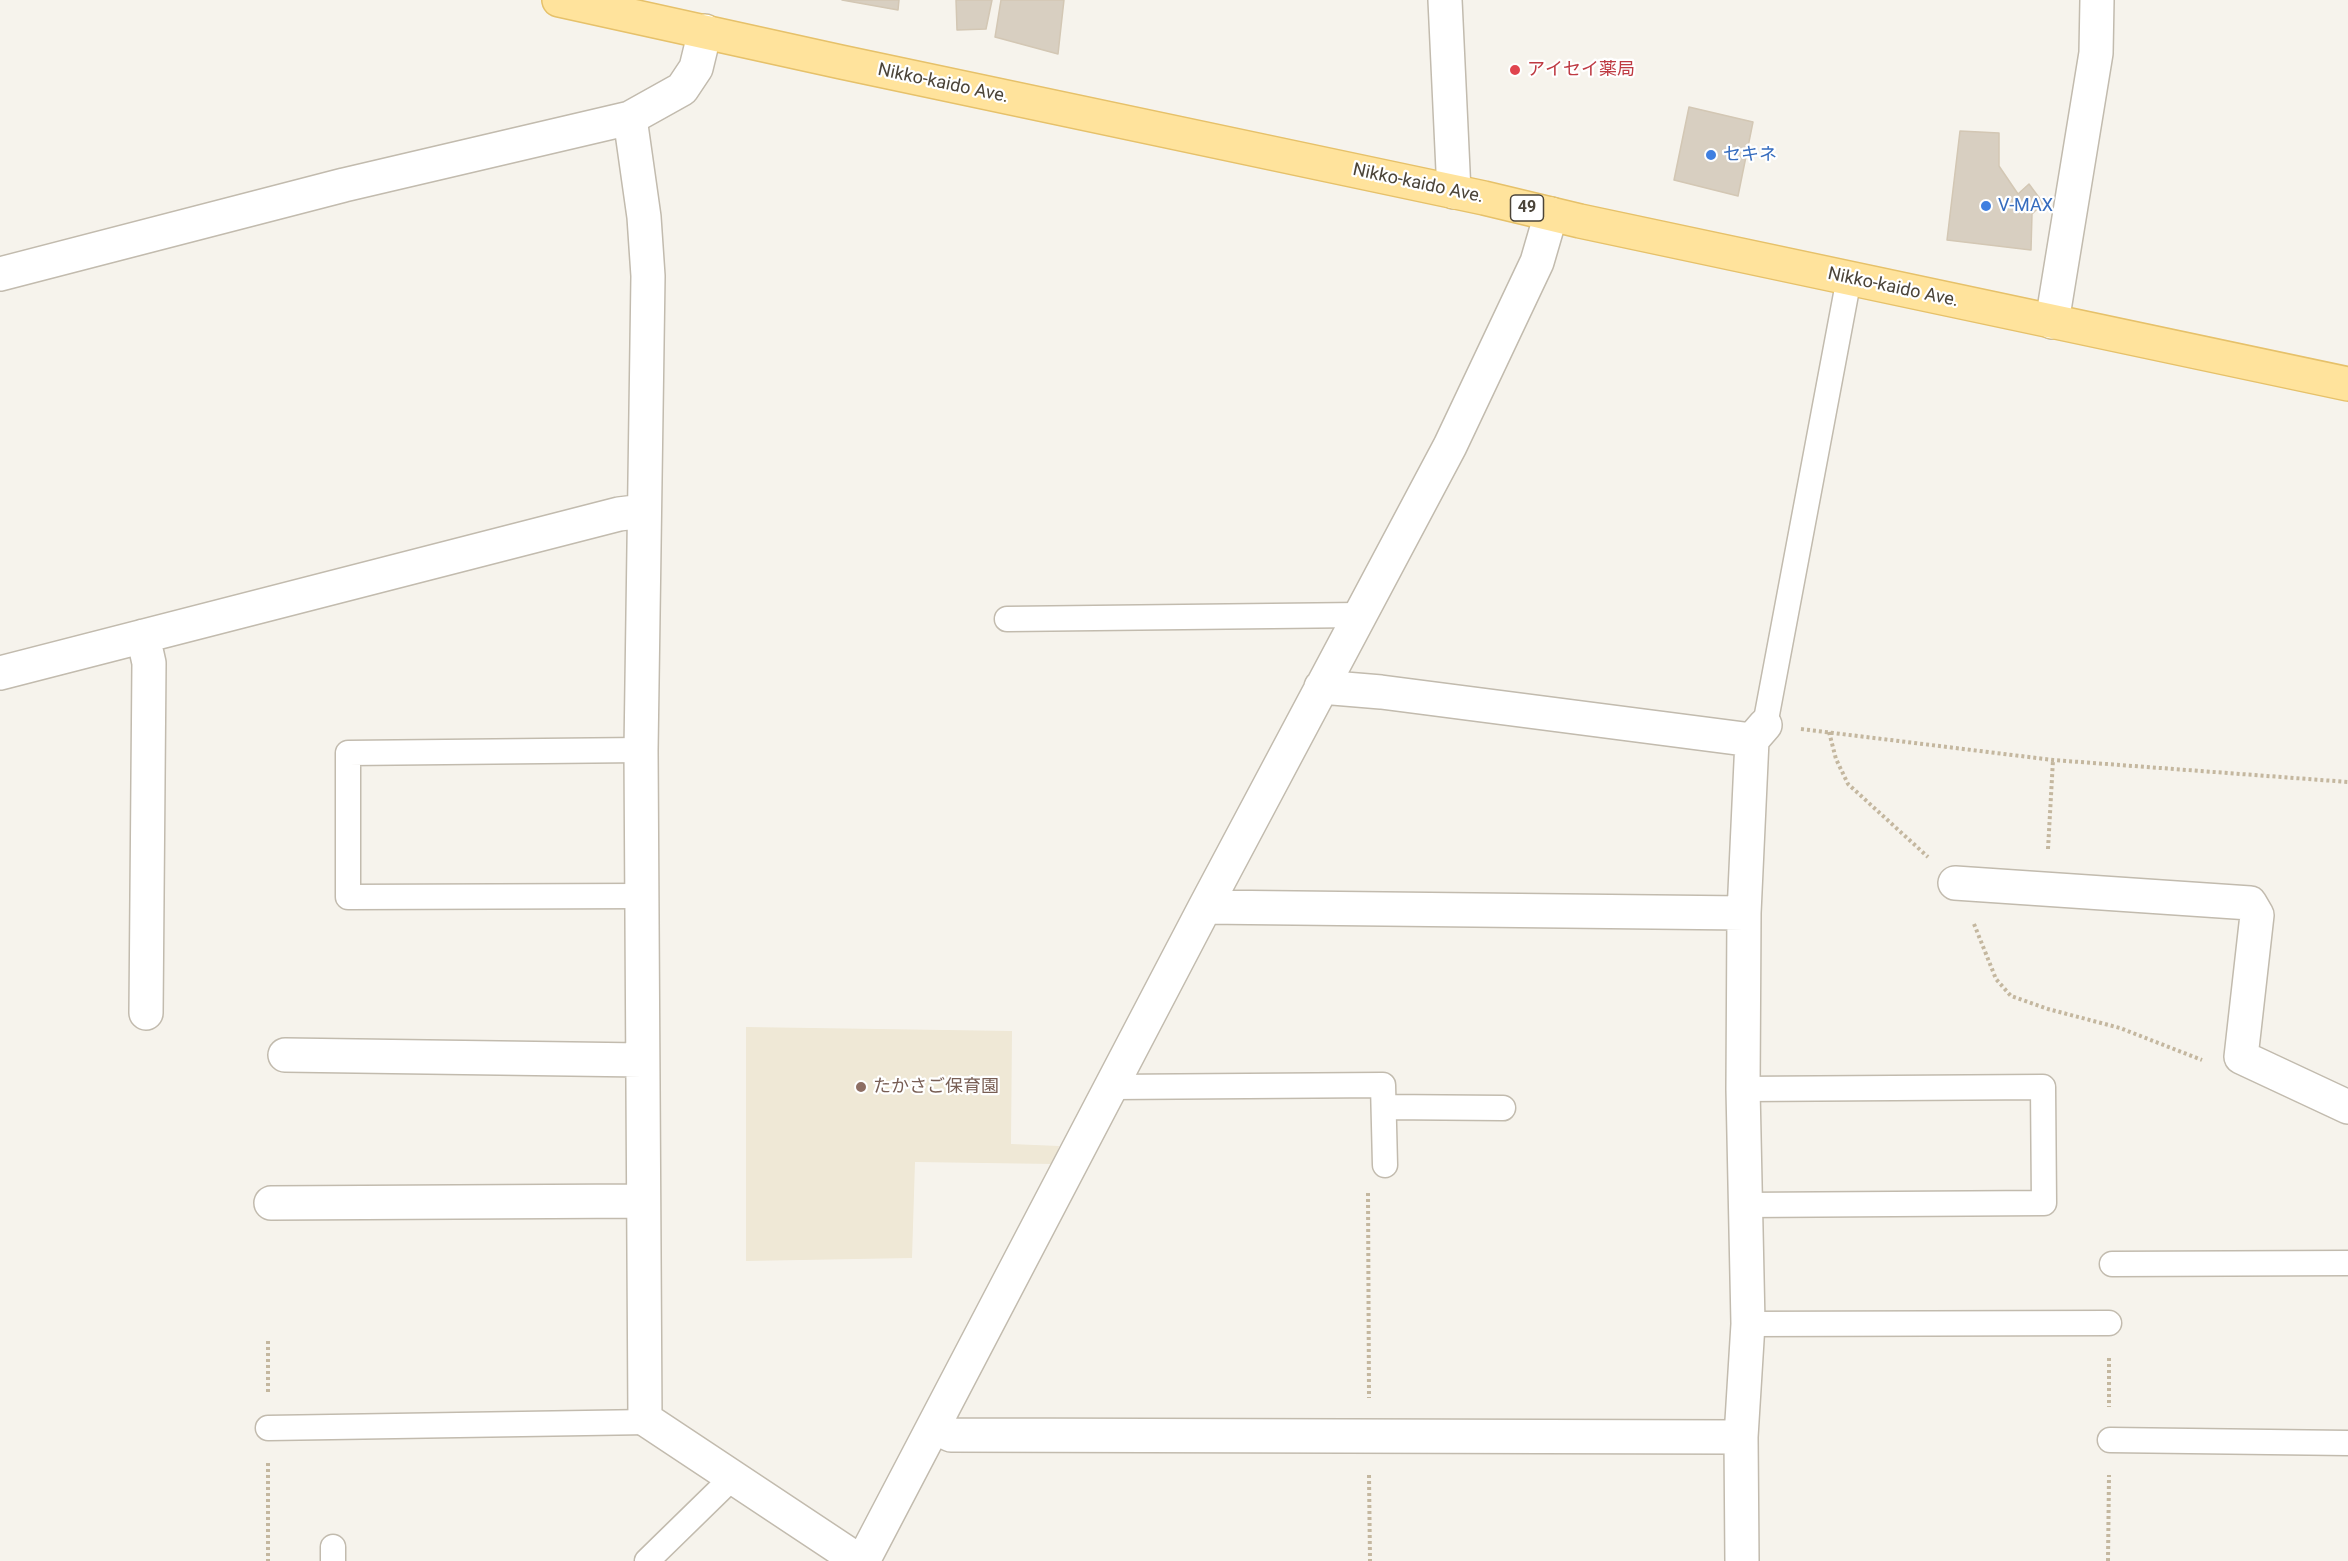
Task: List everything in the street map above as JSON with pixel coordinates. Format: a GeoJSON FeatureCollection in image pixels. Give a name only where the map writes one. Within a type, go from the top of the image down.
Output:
{"type":"FeatureCollection","features":[{"type":"Feature","properties":{"kind":"main road","name":"Nikko-kaido Ave."},"geometry":{"type":"LineString","coordinates":[[559,0],[646,9],[705,31],[841,62],[2348,384]]}},
{"type":"Feature","properties":{"kind":"street"},"geometry":{"type":"LineString","coordinates":[[1445,0],[1454,192]]}},
{"type":"Feature","properties":{"kind":"street"},"geometry":{"type":"LineString","coordinates":[[2052,322],[2096,53],[2097,0]]}},
{"type":"Feature","properties":{"kind":"street"},"geometry":{"type":"LineString","coordinates":[[0,274],[344,185],[630,118],[682,89],[696,68],[705,31]]}},
{"type":"Feature","properties":{"kind":"street"},"geometry":{"type":"LineString","coordinates":[[630,118],[644,217],[648,276],[641,750],[645,1419],[861,1561],[934,1427],[1205,907],[1450,446],[1537,262],[1551,214]]}},
{"type":"Feature","properties":{"kind":"street"},"geometry":{"type":"LineString","coordinates":[[0,673],[619,514],[644,511]]}},
{"type":"Feature","properties":{"kind":"street"},"geometry":{"type":"LineString","coordinates":[[143,636],[149,663],[146,1013]]}},
{"type":"Feature","properties":{"kind":"street"},"geometry":{"type":"LineString","coordinates":[[1321,687],[1758,733],[1744,913],[1744,1205],[1748,1324],[1741,1437],[1742,1561]]}},
{"type":"Feature","properties":{"kind":"street"},"geometry":{"type":"LineString","coordinates":[[1955,883],[2250,903],[2257,915],[2241,1057],[2348,1107]]}},
{"type":"Feature","properties":{"kind":"street"},"geometry":{"type":"LineString","coordinates":[[1205,907],[1744,913]]}},
{"type":"Feature","properties":{"kind":"street"},"geometry":{"type":"LineString","coordinates":[[285,1055],[642,1060]]}},
{"type":"Feature","properties":{"kind":"street"},"geometry":{"type":"LineString","coordinates":[[271,1203],[643,1202]]}},
{"type":"Feature","properties":{"kind":"street"},"geometry":{"type":"LineString","coordinates":[[934,1427],[951,1435],[1741,1437]]}},
{"type":"Feature","properties":{"kind":"lane"},"geometry":{"type":"LineString","coordinates":[[1758,733],[1849,278]]}},
{"type":"Feature","properties":{"kind":"lane"},"geometry":{"type":"LineString","coordinates":[[1006,619],[1360,615]]}},
{"type":"Feature","properties":{"kind":"lane"},"geometry":{"type":"LineString","coordinates":[[641,750],[348,753],[348,897],[642,896]]}},
{"type":"Feature","properties":{"kind":"lane"},"geometry":{"type":"LineString","coordinates":[[1111,1087],[1383,1085],[1385,1165]]}},
{"type":"Feature","properties":{"kind":"lane"},"geometry":{"type":"LineString","coordinates":[[1743,1089],[2043,1088],[2044,1203],[1744,1205]]}},
{"type":"Feature","properties":{"kind":"lane"},"geometry":{"type":"LineString","coordinates":[[1384,1107],[1503,1108]]}},
{"type":"Feature","properties":{"kind":"lane"},"geometry":{"type":"LineString","coordinates":[[2112,1264],[2348,1263]]}},
{"type":"Feature","properties":{"kind":"lane"},"geometry":{"type":"LineString","coordinates":[[1748,1324],[2109,1323]]}},
{"type":"Feature","properties":{"kind":"lane"},"geometry":{"type":"LineString","coordinates":[[268,1428],[649,1422]]}},
{"type":"Feature","properties":{"kind":"lane"},"geometry":{"type":"LineString","coordinates":[[2110,1440],[2348,1443]]}},
{"type":"Feature","properties":{"kind":"lane"},"geometry":{"type":"LineString","coordinates":[[647,1561],[733,1477]]}},
{"type":"Feature","properties":{"kind":"path"},"geometry":{"type":"LineString","coordinates":[[1758,733],[1829,732],[2053,760],[2348,782]]}},
{"type":"Feature","properties":{"kind":"path"},"geometry":{"type":"LineString","coordinates":[[1829,732],[1836,759],[1848,784],[1955,883],[1980,937],[1995,979],[2011,996],[2048,1009],[2120,1028],[2207,1062]]}},
{"type":"Feature","properties":{"kind":"path"},"geometry":{"type":"LineString","coordinates":[[2045,889],[2053,760]]}},
{"type":"Feature","properties":{"kind":"path"},"geometry":{"type":"LineString","coordinates":[[1370,1561],[1368,1166],[1385,1165]]}},
{"type":"Feature","properties":{"kind":"shaded area"},"geometry":{"type":"Polygon","coordinates":[[[746,1027],[1012,1031],[1011,1144],[1059,1146],[1054,1164],[915,1162],[912,1258],[746,1261],[746,1027]]]}},
{"type":"Feature","properties":{"kind":"building"},"geometry":{"type":"Polygon","coordinates":[[[842,0],[899,0],[898,10],[842,0]]]}},
{"type":"Feature","properties":{"kind":"building"},"geometry":{"type":"Polygon","coordinates":[[[956,0],[992,0],[986,29],[957,30],[956,0]]]}},
{"type":"Feature","properties":{"kind":"building"},"geometry":{"type":"Polygon","coordinates":[[[1001,0],[1064,0],[1058,54],[995,37],[1001,0]]]}},
{"type":"Feature","properties":{"kind":"building"},"geometry":{"type":"Polygon","coordinates":[[[1689,107],[1753,122],[1738,196],[1674,180],[1689,107]]]}},
{"type":"Feature","properties":{"kind":"building"},"geometry":{"type":"Polygon","coordinates":[[[1960,131],[1999,133],[1999,166],[2018,194],[2029,184],[2043,203],[2032,214],[2031,250],[1947,240],[1960,131]]]}},
{"type":"Feature","properties":{"kind":"place","name":"アイセイ薬局"},"geometry":{"type":"Point","coordinates":[1515,70]}},
{"type":"Feature","properties":{"kind":"place","name":"セキネ"},"geometry":{"type":"Point","coordinates":[1711,155]}},
{"type":"Feature","properties":{"kind":"place","name":"V-MAX"},"geometry":{"type":"Point","coordinates":[1986,206]}},
{"type":"Feature","properties":{"kind":"place","name":"たかさご保育園"},"geometry":{"type":"Point","coordinates":[861,1087]}}]}
